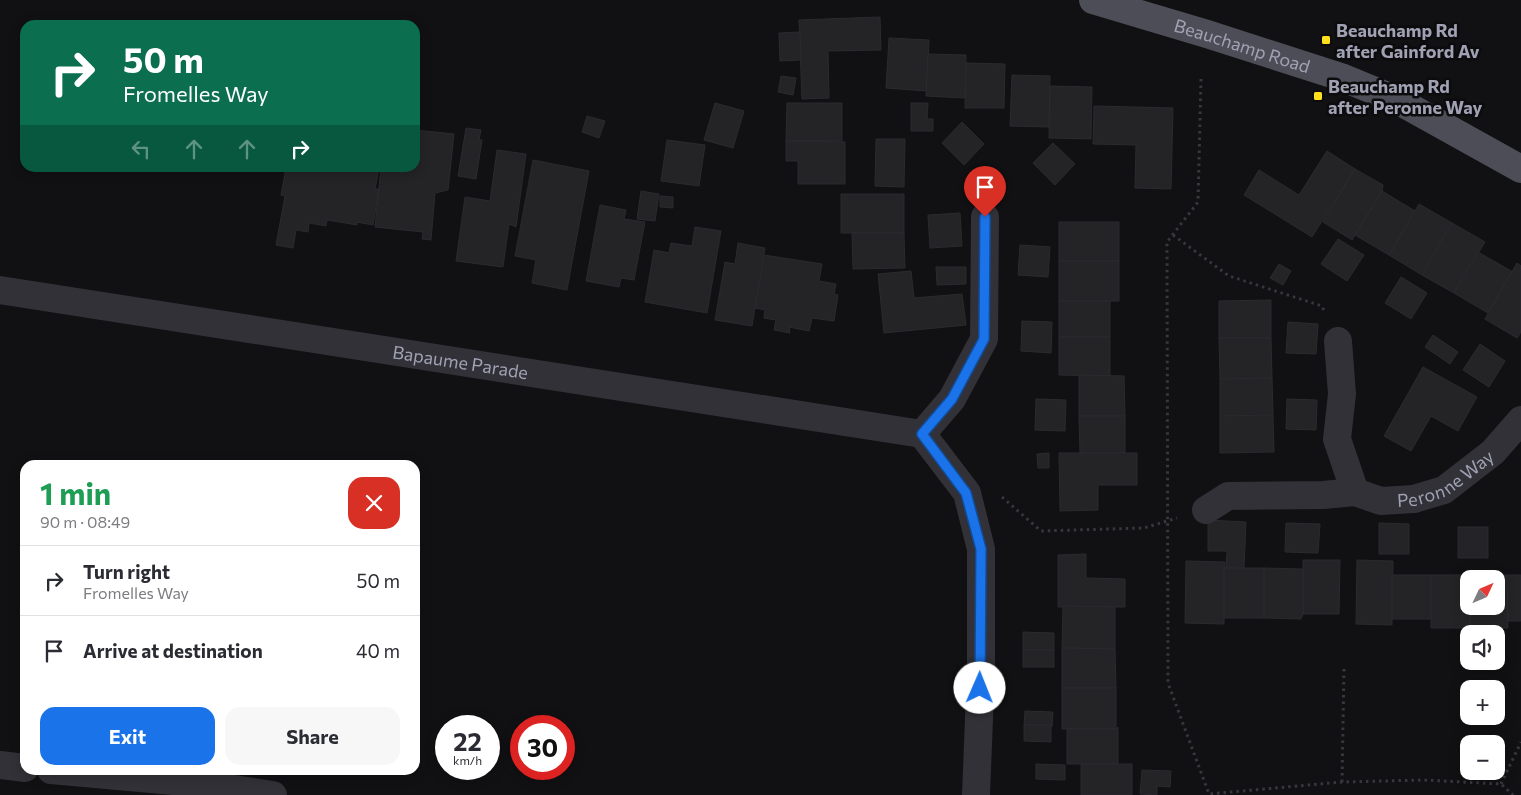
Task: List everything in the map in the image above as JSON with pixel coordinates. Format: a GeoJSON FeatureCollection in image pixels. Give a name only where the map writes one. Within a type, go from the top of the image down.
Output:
{"type":"FeatureCollection","features":[{"type":"Feature","properties":{"kind":"main road","name":"Beauchamp Road"},"geometry":{"type":"LineString","coordinates":[[1094,0],[1342,77],[1397,100],[1521,169]]}},
{"type":"Feature","properties":{"kind":"street"},"geometry":{"type":"LineString","coordinates":[[976,795],[981,668],[981,549],[966,493],[922,434],[952,399],[984,339],[985,217]]}},
{"type":"Feature","properties":{"kind":"street","name":"Bapaume Parade"},"geometry":{"type":"LineString","coordinates":[[0,290],[922,434]]}},
{"type":"Feature","properties":{"kind":"street"},"geometry":{"type":"LineString","coordinates":[[1338,341],[1342,394],[1337,439],[1355,492]]}},
{"type":"Feature","properties":{"kind":"street","name":"Peronne Way"},"geometry":{"type":"LineString","coordinates":[[1206,510],[1228,496],[1323,495],[1355,492],[1381,501],[1414,499],[1444,490],[1493,452],[1521,420]]}},
{"type":"Feature","properties":{"kind":"street"},"geometry":{"type":"LineString","coordinates":[[0,765],[20,767]]}},
{"type":"Feature","properties":{"kind":"street"},"geometry":{"type":"LineString","coordinates":[[106,775],[195,783],[273,795]]}},
{"type":"Feature","properties":{"kind":"path"},"geometry":{"type":"LineString","coordinates":[[1201,79],[1198,202],[1167,242],[1168,682],[1209,794],[1342,782],[1424,780],[1501,784],[1513,795]]}},
{"type":"Feature","properties":{"kind":"path"},"geometry":{"type":"LineString","coordinates":[[1173,235],[1229,276],[1322,306],[1338,341]]}},
{"type":"Feature","properties":{"kind":"path"},"geometry":{"type":"LineString","coordinates":[[997,492],[1042,531],[1144,528],[1206,510]]}},
{"type":"Feature","properties":{"kind":"path"},"geometry":{"type":"LineString","coordinates":[[1342,782],[1344,667]]}},
{"type":"Feature","properties":{"kind":"path"},"geometry":{"type":"LineString","coordinates":[[1501,784],[1521,742]]}},
{"type":"Feature","properties":{"kind":"building"},"geometry":{"type":"Polygon","coordinates":[[[880,17],[881,50],[828,51],[829,98],[802,99],[799,20],[880,17]]]}},
{"type":"Feature","properties":{"kind":"building"},"geometry":{"type":"Polygon","coordinates":[[[800,32],[801,60],[780,61],[779,33],[800,32]]]}},
{"type":"Feature","properties":{"kind":"building"},"geometry":{"type":"Polygon","coordinates":[[[889,38],[929,40],[927,91],[886,88],[889,38]]]}},
{"type":"Feature","properties":{"kind":"building"},"geometry":{"type":"Polygon","coordinates":[[[928,54],[966,55],[965,98],[926,96],[928,54]]]}},
{"type":"Feature","properties":{"kind":"building"},"geometry":{"type":"Polygon","coordinates":[[[966,63],[1005,64],[1004,108],[965,108],[966,63]]]}},
{"type":"Feature","properties":{"kind":"building"},"geometry":{"type":"Polygon","coordinates":[[[1012,75],[1050,76],[1049,127],[1010,126],[1012,75]]]}},
{"type":"Feature","properties":{"kind":"building"},"geometry":{"type":"Polygon","coordinates":[[[781,76],[796,78],[793,95],[778,92],[781,76]]]}},
{"type":"Feature","properties":{"kind":"building"},"geometry":{"type":"Polygon","coordinates":[[[1050,86],[1092,87],[1091,139],[1049,138],[1050,86]]]}},
{"type":"Feature","properties":{"kind":"building"},"geometry":{"type":"Polygon","coordinates":[[[715,103],[744,111],[733,148],[704,140],[715,103]]]}},
{"type":"Feature","properties":{"kind":"building"},"geometry":{"type":"Polygon","coordinates":[[[787,103],[842,103],[842,141],[786,141],[787,103]]]}},
{"type":"Feature","properties":{"kind":"building"},"geometry":{"type":"Polygon","coordinates":[[[911,103],[928,103],[927,119],[933,119],[933,131],[911,131],[911,103]]]}},
{"type":"Feature","properties":{"kind":"building"},"geometry":{"type":"Polygon","coordinates":[[[1094,106],[1173,108],[1171,189],[1135,188],[1136,145],[1093,144],[1094,106]]]}},
{"type":"Feature","properties":{"kind":"building"},"geometry":{"type":"Polygon","coordinates":[[[587,116],[605,121],[599,138],[582,132],[587,116]]]}},
{"type":"Feature","properties":{"kind":"building"},"geometry":{"type":"Polygon","coordinates":[[[962,122],[984,144],[964,165],[942,143],[962,122]]]}},
{"type":"Feature","properties":{"kind":"building"},"geometry":{"type":"Polygon","coordinates":[[[466,128],[481,130],[479,140],[482,140],[476,179],[458,176],[466,128]]]}},
{"type":"Feature","properties":{"kind":"building"},"geometry":{"type":"Polygon","coordinates":[[[420,131],[454,134],[448,190],[435,193],[431,240],[422,239],[423,232],[375,227],[381,172],[420,172],[420,131]]]}},
{"type":"Feature","properties":{"kind":"building"},"geometry":{"type":"Polygon","coordinates":[[[876,139],[905,139],[904,187],[875,186],[876,139]]]}},
{"type":"Feature","properties":{"kind":"building"},"geometry":{"type":"Polygon","coordinates":[[[667,140],[705,145],[699,186],[661,181],[667,140]]]}},
{"type":"Feature","properties":{"kind":"building"},"geometry":{"type":"Polygon","coordinates":[[[786,141],[845,142],[845,184],[798,184],[798,161],[786,161],[786,141]]]}},
{"type":"Feature","properties":{"kind":"building"},"geometry":{"type":"Polygon","coordinates":[[[1053,143],[1075,164],[1055,185],[1033,163],[1053,143]]]}},
{"type":"Feature","properties":{"kind":"building"},"geometry":{"type":"Polygon","coordinates":[[[497,150],[526,154],[516,227],[509,224],[503,267],[456,261],[465,197],[490,201],[497,150]]]}},
{"type":"Feature","properties":{"kind":"building"},"geometry":{"type":"Polygon","coordinates":[[[1327,151],[1355,169],[1312,237],[1244,195],[1259,170],[1299,195],[1327,151]]]}},
{"type":"Feature","properties":{"kind":"building"},"geometry":{"type":"Polygon","coordinates":[[[533,160],[589,171],[567,290],[532,283],[536,260],[515,256],[533,160]]]}},
{"type":"Feature","properties":{"kind":"building"},"geometry":{"type":"Polygon","coordinates":[[[1355,169],[1383,185],[1382,191],[1352,240],[1323,222],[1355,169]]]}},
{"type":"Feature","properties":{"kind":"building"},"geometry":{"type":"Polygon","coordinates":[[[285,172],[378,172],[375,189],[379,189],[373,225],[357,222],[357,225],[327,220],[326,226],[309,223],[308,232],[296,230],[293,248],[276,245],[285,196],[281,195],[285,172]]]}},
{"type":"Feature","properties":{"kind":"building"},"geometry":{"type":"Polygon","coordinates":[[[641,191],[659,194],[655,221],[637,219],[641,191]]]}},
{"type":"Feature","properties":{"kind":"building"},"geometry":{"type":"Polygon","coordinates":[[[1382,191],[1415,211],[1389,255],[1355,235],[1382,191]]]}},
{"type":"Feature","properties":{"kind":"building"},"geometry":{"type":"Polygon","coordinates":[[[841,194],[904,194],[904,233],[841,233],[841,194]]]}},
{"type":"Feature","properties":{"kind":"building"},"geometry":{"type":"Polygon","coordinates":[[[660,196],[673,197],[673,208],[660,207],[660,196]]]}},
{"type":"Feature","properties":{"kind":"building"},"geometry":{"type":"Polygon","coordinates":[[[1419,204],[1452,223],[1422,275],[1389,255],[1419,204]]]}},
{"type":"Feature","properties":{"kind":"building"},"geometry":{"type":"Polygon","coordinates":[[[600,205],[626,210],[624,219],[645,222],[634,280],[621,278],[619,287],[586,281],[600,205]]]}},
{"type":"Feature","properties":{"kind":"building"},"geometry":{"type":"Polygon","coordinates":[[[960,213],[962,246],[930,248],[928,215],[960,213]]]}},
{"type":"Feature","properties":{"kind":"building"},"geometry":{"type":"Polygon","coordinates":[[[1059,222],[1119,222],[1119,261],[1059,261],[1059,222]]]}},
{"type":"Feature","properties":{"kind":"building"},"geometry":{"type":"Polygon","coordinates":[[[1452,223],[1485,242],[1454,293],[1422,275],[1452,223]]]}},
{"type":"Feature","properties":{"kind":"building"},"geometry":{"type":"Polygon","coordinates":[[[695,227],[721,231],[707,313],[645,302],[654,250],[669,253],[671,243],[692,246],[695,227]]]}},
{"type":"Feature","properties":{"kind":"building"},"geometry":{"type":"Polygon","coordinates":[[[852,233],[904,233],[905,268],[853,269],[852,233]]]}},
{"type":"Feature","properties":{"kind":"building"},"geometry":{"type":"Polygon","coordinates":[[[1338,239],[1364,255],[1347,281],[1321,264],[1338,239]]]}},
{"type":"Feature","properties":{"kind":"building"},"geometry":{"type":"Polygon","coordinates":[[[738,243],[765,248],[752,326],[715,320],[725,262],[735,264],[738,243]]]}},
{"type":"Feature","properties":{"kind":"building"},"geometry":{"type":"Polygon","coordinates":[[[1020,245],[1050,247],[1048,277],[1018,275],[1020,245]]]}},
{"type":"Feature","properties":{"kind":"building"},"geometry":{"type":"Polygon","coordinates":[[[1478,252],[1513,272],[1488,313],[1454,293],[1478,252]]]}},
{"type":"Feature","properties":{"kind":"building"},"geometry":{"type":"Polygon","coordinates":[[[764,255],[822,264],[819,281],[836,284],[834,294],[838,295],[834,321],[812,318],[809,331],[789,327],[790,333],[774,330],[776,320],[764,318],[765,310],[755,308],[764,255]]]}},
{"type":"Feature","properties":{"kind":"building"},"geometry":{"type":"Polygon","coordinates":[[[1059,261],[1119,261],[1119,301],[1059,301],[1059,261]]]}},
{"type":"Feature","properties":{"kind":"building"},"geometry":{"type":"Polygon","coordinates":[[[1517,263],[1521,266],[1521,332],[1517,338],[1485,319],[1517,263]]]}},
{"type":"Feature","properties":{"kind":"building"},"geometry":{"type":"Polygon","coordinates":[[[1279,264],[1291,271],[1283,285],[1270,278],[1279,264]]]}},
{"type":"Feature","properties":{"kind":"building"},"geometry":{"type":"Polygon","coordinates":[[[936,267],[966,267],[966,284],[937,285],[936,267]]]}},
{"type":"Feature","properties":{"kind":"building"},"geometry":{"type":"Polygon","coordinates":[[[911,271],[914,298],[962,294],[966,325],[884,333],[878,274],[911,271]]]}},
{"type":"Feature","properties":{"kind":"building"},"geometry":{"type":"Polygon","coordinates":[[[1401,277],[1427,293],[1411,319],[1385,303],[1401,277]]]}},
{"type":"Feature","properties":{"kind":"building"},"geometry":{"type":"Polygon","coordinates":[[[1271,300],[1271,338],[1219,338],[1219,301],[1271,300]]]}},
{"type":"Feature","properties":{"kind":"building"},"geometry":{"type":"Polygon","coordinates":[[[1059,301],[1110,301],[1110,337],[1059,337],[1059,301]]]}},
{"type":"Feature","properties":{"kind":"building"},"geometry":{"type":"Polygon","coordinates":[[[1022,321],[1052,322],[1051,353],[1021,351],[1022,321]]]}},
{"type":"Feature","properties":{"kind":"building"},"geometry":{"type":"Polygon","coordinates":[[[1288,322],[1318,324],[1316,354],[1286,353],[1288,322]]]}},
{"type":"Feature","properties":{"kind":"building"},"geometry":{"type":"Polygon","coordinates":[[[1433,335],[1458,352],[1450,364],[1425,347],[1433,335]]]}},
{"type":"Feature","properties":{"kind":"building"},"geometry":{"type":"Polygon","coordinates":[[[1059,337],[1110,337],[1110,376],[1059,375],[1059,337]]]}},
{"type":"Feature","properties":{"kind":"building"},"geometry":{"type":"Polygon","coordinates":[[[1219,338],[1271,338],[1272,378],[1220,379],[1219,338]]]}},
{"type":"Feature","properties":{"kind":"building"},"geometry":{"type":"Polygon","coordinates":[[[1480,344],[1505,361],[1489,387],[1463,370],[1480,344]]]}},
{"type":"Feature","properties":{"kind":"building"},"geometry":{"type":"Polygon","coordinates":[[[1423,367],[1477,397],[1458,431],[1431,416],[1411,451],[1384,436],[1423,367]]]}},
{"type":"Feature","properties":{"kind":"building"},"geometry":{"type":"Polygon","coordinates":[[[1079,375],[1124,376],[1125,416],[1079,416],[1079,375]]]}},
{"type":"Feature","properties":{"kind":"building"},"geometry":{"type":"Polygon","coordinates":[[[1272,378],[1273,415],[1220,416],[1220,379],[1272,378]]]}},
{"type":"Feature","properties":{"kind":"building"},"geometry":{"type":"Polygon","coordinates":[[[1036,399],[1066,400],[1065,431],[1035,430],[1036,399]]]}},
{"type":"Feature","properties":{"kind":"building"},"geometry":{"type":"Polygon","coordinates":[[[1287,399],[1317,400],[1316,430],[1286,429],[1287,399]]]}},
{"type":"Feature","properties":{"kind":"building"},"geometry":{"type":"Polygon","coordinates":[[[1273,415],[1274,452],[1220,453],[1220,416],[1273,415]]]}},
{"type":"Feature","properties":{"kind":"building"},"geometry":{"type":"Polygon","coordinates":[[[1079,416],[1125,416],[1125,453],[1080,453],[1079,416]]]}},
{"type":"Feature","properties":{"kind":"building"},"geometry":{"type":"Polygon","coordinates":[[[1049,453],[1049,468],[1038,468],[1037,454],[1049,453]]]}},
{"type":"Feature","properties":{"kind":"building"},"geometry":{"type":"Polygon","coordinates":[[[1059,453],[1137,453],[1137,485],[1098,485],[1098,510],[1060,511],[1059,453]]]}},
{"type":"Feature","properties":{"kind":"building"},"geometry":{"type":"Polygon","coordinates":[[[1208,520],[1246,522],[1244,569],[1226,568],[1227,551],[1208,551],[1208,520]]]}},
{"type":"Feature","properties":{"kind":"building"},"geometry":{"type":"Polygon","coordinates":[[[1286,523],[1320,524],[1318,553],[1285,552],[1286,523]]]}},
{"type":"Feature","properties":{"kind":"building"},"geometry":{"type":"Polygon","coordinates":[[[1379,523],[1409,524],[1409,554],[1379,554],[1379,523]]]}},
{"type":"Feature","properties":{"kind":"building"},"geometry":{"type":"Polygon","coordinates":[[[1458,527],[1488,527],[1488,558],[1458,558],[1458,527]]]}},
{"type":"Feature","properties":{"kind":"building"},"geometry":{"type":"Polygon","coordinates":[[[1086,554],[1086,578],[1125,579],[1125,607],[1058,607],[1058,555],[1086,554]]]}},
{"type":"Feature","properties":{"kind":"building"},"geometry":{"type":"Polygon","coordinates":[[[1303,560],[1340,560],[1339,614],[1303,614],[1303,560]]]}},
{"type":"Feature","properties":{"kind":"building"},"geometry":{"type":"Polygon","coordinates":[[[1357,560],[1393,561],[1392,625],[1356,624],[1357,560]]]}},
{"type":"Feature","properties":{"kind":"building"},"geometry":{"type":"Polygon","coordinates":[[[1186,561],[1225,562],[1224,624],[1185,623],[1186,561]]]}},
{"type":"Feature","properties":{"kind":"building"},"geometry":{"type":"Polygon","coordinates":[[[1224,568],[1264,568],[1264,618],[1224,618],[1224,568]]]}},
{"type":"Feature","properties":{"kind":"building"},"geometry":{"type":"Polygon","coordinates":[[[1264,568],[1303,569],[1303,614],[1301,619],[1264,618],[1264,568]]]}},
{"type":"Feature","properties":{"kind":"building"},"geometry":{"type":"Polygon","coordinates":[[[1392,575],[1431,575],[1431,619],[1392,619],[1392,575]]]}},
{"type":"Feature","properties":{"kind":"building"},"geometry":{"type":"Polygon","coordinates":[[[1431,575],[1460,575],[1460,615],[1470,615],[1470,625],[1460,625],[1460,628],[1431,628],[1431,575]]]}},
{"type":"Feature","properties":{"kind":"building"},"geometry":{"type":"Polygon","coordinates":[[[1505,575],[1507,575],[1508,628],[1505,628],[1505,625],[1470,625],[1470,615],[1505,615],[1505,575]]]}},
{"type":"Feature","properties":{"kind":"building"},"geometry":{"type":"Polygon","coordinates":[[[1507,575],[1521,575],[1521,621],[1508,621],[1507,575]]]}},
{"type":"Feature","properties":{"kind":"building"},"geometry":{"type":"Polygon","coordinates":[[[1063,606],[1115,607],[1115,649],[1062,648],[1063,606]]]}},
{"type":"Feature","properties":{"kind":"building"},"geometry":{"type":"Polygon","coordinates":[[[1023,632],[1054,633],[1054,650],[1023,650],[1023,632]]]}},
{"type":"Feature","properties":{"kind":"building"},"geometry":{"type":"Polygon","coordinates":[[[1062,648],[1115,649],[1116,688],[1062,688],[1062,648]]]}},
{"type":"Feature","properties":{"kind":"building"},"geometry":{"type":"Polygon","coordinates":[[[1023,650],[1054,650],[1054,667],[1023,667],[1023,650]]]}},
{"type":"Feature","properties":{"kind":"building"},"geometry":{"type":"Polygon","coordinates":[[[1062,688],[1116,688],[1116,729],[1062,729],[1062,688]]]}},
{"type":"Feature","properties":{"kind":"building"},"geometry":{"type":"Polygon","coordinates":[[[1025,711],[1053,712],[1052,727],[1051,725],[1024,725],[1025,711]]]}},
{"type":"Feature","properties":{"kind":"building"},"geometry":{"type":"Polygon","coordinates":[[[1024,725],[1051,725],[1051,742],[1024,741],[1024,725]]]}},
{"type":"Feature","properties":{"kind":"building"},"geometry":{"type":"Polygon","coordinates":[[[1118,727],[1118,764],[1067,764],[1067,729],[1116,729],[1118,727]]]}},
{"type":"Feature","properties":{"kind":"building"},"geometry":{"type":"Polygon","coordinates":[[[1036,764],[1065,765],[1065,780],[1036,779],[1036,764]]]}},
{"type":"Feature","properties":{"kind":"building"},"geometry":{"type":"Polygon","coordinates":[[[1081,764],[1132,764],[1132,795],[1081,795],[1081,764]]]}},
{"type":"Feature","properties":{"kind":"building"},"geometry":{"type":"Polygon","coordinates":[[[1142,770],[1171,771],[1170,787],[1157,786],[1157,795],[1140,794],[1142,770]]]}},
{"type":"Feature","properties":{"kind":"place","name":"Beauchamp Rd after Gainford Av"},"geometry":{"type":"Point","coordinates":[1326,40]}},
{"type":"Feature","properties":{"kind":"place","name":"Beauchamp Rd after Peronne Way"},"geometry":{"type":"Point","coordinates":[1318,96]}},
{"type":"Feature","properties":{"kind":"route"},"geometry":{"type":"LineString","coordinates":[[980,688],[981,549],[966,493],[922,434],[952,399],[984,339],[985,217]]}}]}
